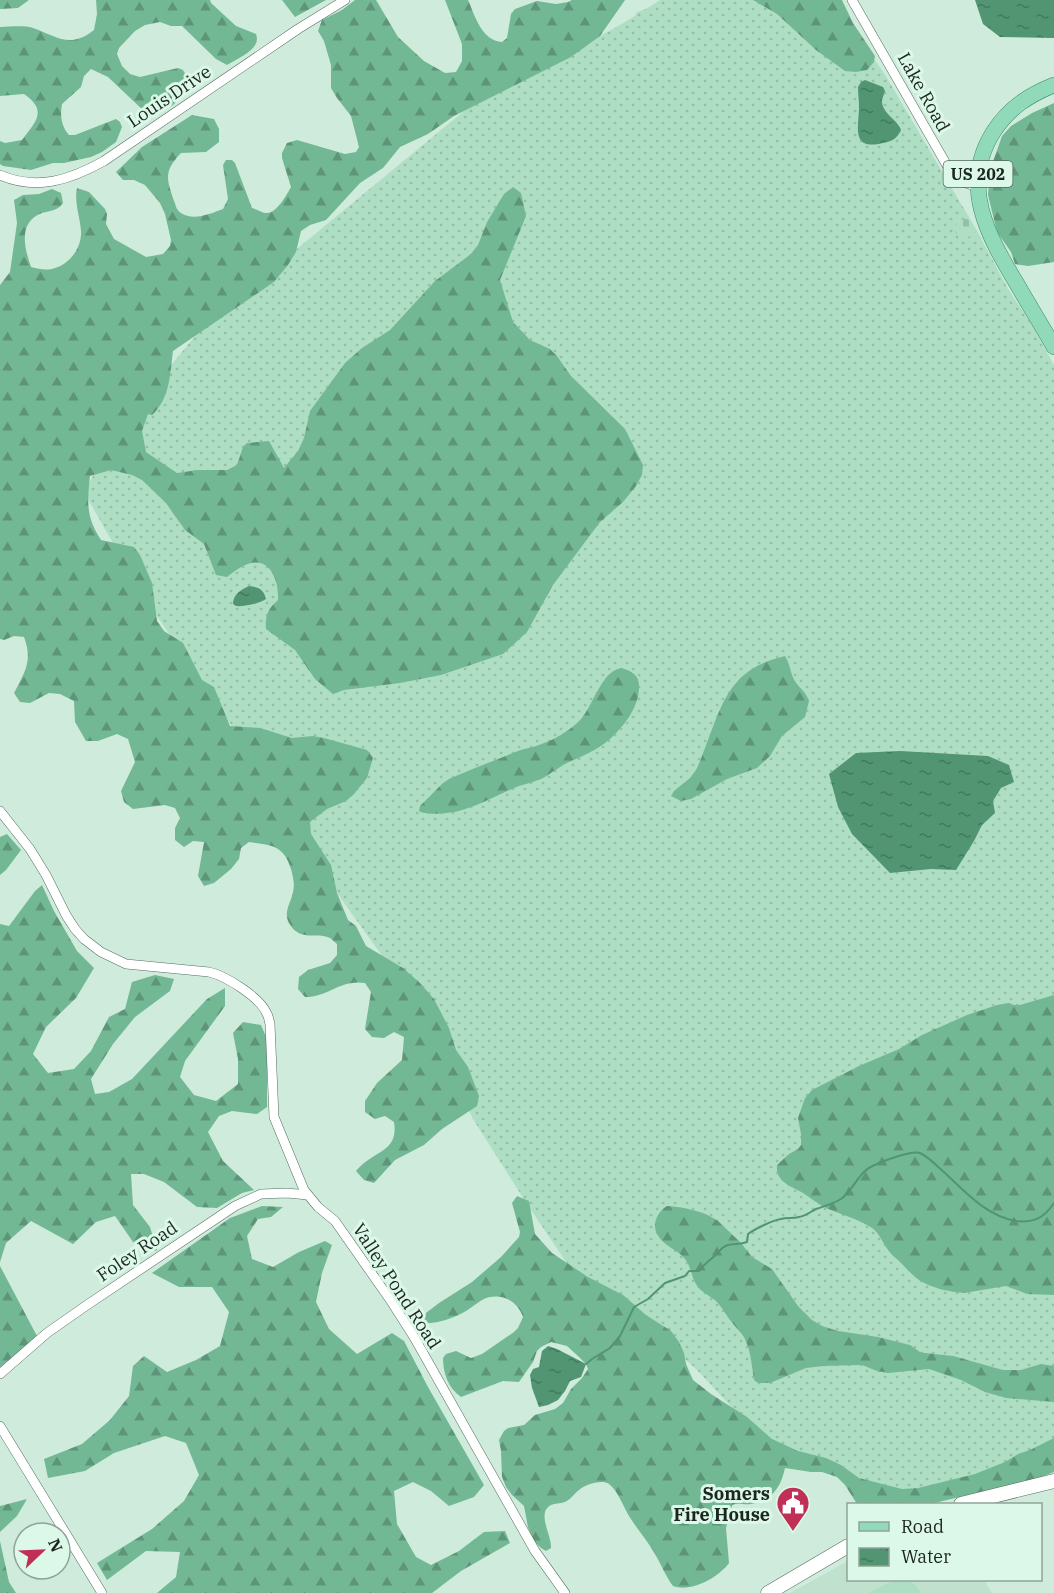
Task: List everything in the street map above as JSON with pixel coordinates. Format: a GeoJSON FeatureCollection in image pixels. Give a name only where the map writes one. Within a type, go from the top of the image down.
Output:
{"type":"FeatureCollection","features":[{"type":"Feature","properties":{"kind":"main road","name":"US 202"},"geometry":{"type":"LineString","coordinates":[[1054,85],[1021,101],[1003,119],[989,138],[978,174],[979,202],[989,234],[1054,347]]}},
{"type":"Feature","properties":{"kind":"main road"},"geometry":{"type":"LineString","coordinates":[[965,1503],[1054,1481]]}},
{"type":"Feature","properties":{"kind":"main road"},"geometry":{"type":"LineString","coordinates":[[768,1593],[847,1547]]}},
{"type":"Feature","properties":{"kind":"street","name":"Louis Drive"},"geometry":{"type":"LineString","coordinates":[[0,175],[29,183],[46,183],[84,172],[104,161],[298,29],[345,0]]}},
{"type":"Feature","properties":{"kind":"street","name":"Lake Road"},"geometry":{"type":"LineString","coordinates":[[852,0],[949,169],[960,181],[978,187]]}},
{"type":"Feature","properties":{"kind":"street","name":"Valley Pond Road"},"geometry":{"type":"LineString","coordinates":[[0,811],[36,858],[75,929],[101,952],[126,964],[209,972],[218,975],[241,988],[267,1013],[270,1024],[274,1117],[304,1190],[318,1207],[335,1221],[391,1301],[414,1337],[535,1551],[565,1593]]}},
{"type":"Feature","properties":{"kind":"street","name":"Foley Road"},"geometry":{"type":"LineString","coordinates":[[0,1374],[45,1335],[81,1309],[235,1206],[261,1194],[308,1195]]}},
{"type":"Feature","properties":{"kind":"street"},"geometry":{"type":"LineString","coordinates":[[0,1426],[102,1593]]}},
{"type":"Feature","properties":{"kind":"shaded area"},"geometry":{"type":"Polygon","coordinates":[[[847,1562],[847,1581],[985,1581],[992,1593],[790,1593],[847,1562]]]}},
{"type":"Feature","properties":{"kind":"green space"},"geometry":{"type":"Polygon","coordinates":[[[0,0],[29,0],[18,8],[0,9],[0,0]]]}},
{"type":"Feature","properties":{"kind":"green space"},"geometry":{"type":"Polygon","coordinates":[[[96,0],[210,0],[236,26],[256,34],[256,44],[227,65],[216,59],[182,26],[171,26],[160,22],[145,25],[135,31],[119,48],[117,54],[122,66],[130,74],[140,77],[178,68],[183,70],[188,79],[182,94],[173,105],[161,111],[145,112],[108,77],[91,69],[84,76],[81,87],[62,104],[63,124],[69,135],[75,135],[116,119],[122,127],[116,142],[91,157],[64,163],[53,163],[31,170],[3,166],[0,164],[0,141],[5,143],[22,140],[35,122],[38,111],[24,94],[0,96],[0,27],[29,27],[64,40],[78,39],[94,30],[97,14],[96,0]]]}},
{"type":"Feature","properties":{"kind":"green space"},"geometry":{"type":"Polygon","coordinates":[[[282,0],[326,0],[295,17],[282,0]]]}},
{"type":"Feature","properties":{"kind":"green space"},"geometry":{"type":"Polygon","coordinates":[[[355,0],[376,0],[398,37],[424,61],[445,73],[456,72],[462,61],[462,44],[445,0],[468,0],[484,32],[495,41],[502,42],[507,38],[511,14],[515,9],[537,1],[556,4],[572,0],[625,0],[600,36],[571,57],[454,116],[428,134],[400,147],[383,168],[360,183],[326,220],[310,225],[301,231],[296,252],[274,282],[173,351],[166,394],[158,409],[152,415],[148,414],[142,431],[146,452],[177,473],[227,470],[237,465],[243,447],[247,443],[269,441],[284,468],[298,451],[304,438],[310,411],[345,363],[362,348],[390,330],[435,281],[471,254],[504,194],[513,187],[521,193],[526,216],[500,280],[513,322],[530,340],[550,349],[571,376],[625,429],[643,465],[642,475],[636,486],[623,502],[600,522],[553,585],[527,632],[503,654],[441,675],[344,690],[333,694],[315,679],[295,650],[266,629],[268,613],[278,600],[277,584],[271,570],[260,563],[252,563],[241,567],[227,577],[216,575],[204,544],[185,530],[166,503],[142,480],[111,470],[90,476],[89,509],[96,532],[101,540],[134,547],[140,555],[152,583],[157,621],[164,631],[183,643],[202,680],[214,687],[230,726],[260,728],[292,738],[313,736],[324,738],[367,750],[373,758],[367,778],[354,794],[346,801],[327,809],[310,822],[311,834],[331,865],[337,893],[348,920],[356,926],[366,946],[403,968],[434,999],[449,1028],[456,1050],[468,1067],[479,1096],[477,1106],[442,1129],[424,1145],[395,1160],[374,1183],[364,1180],[356,1171],[389,1146],[393,1140],[394,1122],[385,1116],[375,1119],[365,1112],[365,1101],[377,1083],[402,1060],[404,1037],[394,1032],[384,1038],[372,1037],[365,1029],[371,992],[365,983],[356,982],[305,997],[298,989],[299,977],[308,970],[330,963],[337,955],[337,944],[325,936],[298,933],[289,923],[287,911],[294,883],[285,855],[276,848],[249,842],[241,848],[239,859],[231,869],[214,883],[204,886],[198,876],[204,842],[193,841],[184,847],[175,840],[175,828],[180,818],[175,808],[165,805],[133,809],[124,802],[121,791],[135,762],[128,739],[117,734],[98,741],[86,741],[75,722],[74,701],[60,694],[49,693],[30,703],[20,702],[14,693],[28,660],[27,645],[24,637],[14,636],[4,640],[0,639],[0,285],[10,272],[17,223],[14,200],[23,195],[39,194],[52,189],[61,193],[63,203],[57,209],[34,217],[26,229],[26,251],[31,267],[46,270],[60,266],[70,259],[77,249],[81,231],[77,188],[89,192],[105,209],[106,224],[114,239],[146,257],[163,254],[170,246],[171,240],[160,203],[145,185],[134,180],[123,180],[116,172],[142,147],[192,115],[214,119],[219,129],[219,142],[206,152],[181,153],[172,165],[168,180],[178,210],[196,217],[223,209],[228,199],[223,165],[226,160],[232,160],[252,208],[265,213],[271,212],[281,203],[291,187],[282,158],[287,143],[297,140],[345,154],[356,152],[359,147],[351,116],[331,88],[331,65],[324,41],[318,31],[322,20],[342,10],[355,0]]]}},
{"type":"Feature","properties":{"kind":"green space"},"geometry":{"type":"Polygon","coordinates":[[[660,0],[800,0],[864,45],[884,73],[1054,365],[1054,1463],[880,1498],[764,1442],[697,1370],[613,1295],[579,1281],[473,1119],[413,999],[337,893],[293,807],[240,738],[140,591],[84,492],[121,426],[196,335],[269,272],[475,102],[613,29],[635,16],[637,12],[660,0]]]}},
{"type":"Feature","properties":{"kind":"green space"},"geometry":{"type":"Polygon","coordinates":[[[753,0],[842,0],[853,23],[875,56],[874,62],[867,70],[845,71],[816,50],[777,14],[753,0]]]}},
{"type":"Feature","properties":{"kind":"green space"},"geometry":{"type":"Polygon","coordinates":[[[1054,103],[1054,262],[1028,266],[1015,264],[1011,252],[997,232],[988,195],[990,170],[1002,136],[1011,126],[1054,103]]]}},
{"type":"Feature","properties":{"kind":"green space"},"geometry":{"type":"Polygon","coordinates":[[[968,216],[977,231],[961,242],[953,227],[968,216]]]}},
{"type":"Feature","properties":{"kind":"green space"},"geometry":{"type":"Polygon","coordinates":[[[785,656],[795,681],[809,701],[805,717],[782,736],[770,756],[757,768],[727,779],[691,799],[681,801],[671,796],[696,770],[720,710],[734,686],[754,668],[785,656]]]}},
{"type":"Feature","properties":{"kind":"green space"},"geometry":{"type":"Polygon","coordinates":[[[621,668],[637,677],[638,696],[629,717],[604,744],[542,778],[467,809],[439,814],[419,811],[420,806],[449,779],[518,751],[548,742],[569,730],[582,718],[607,677],[613,671],[621,668]]]}},
{"type":"Feature","properties":{"kind":"green space"},"geometry":{"type":"Polygon","coordinates":[[[7,834],[21,850],[0,875],[0,837],[7,834]]]}},
{"type":"Feature","properties":{"kind":"green space"},"geometry":{"type":"Polygon","coordinates":[[[42,885],[77,951],[94,968],[76,998],[46,1027],[33,1054],[48,1073],[74,1069],[91,1051],[109,1017],[125,1009],[132,982],[155,975],[174,979],[170,991],[135,1017],[113,1044],[91,1079],[95,1094],[109,1092],[132,1079],[207,999],[225,988],[225,1006],[185,1061],[180,1077],[194,1095],[216,1101],[238,1084],[238,1059],[233,1033],[243,1022],[261,1025],[267,1039],[267,1107],[257,1114],[232,1111],[219,1116],[208,1132],[223,1161],[254,1190],[242,1193],[217,1208],[197,1207],[164,1182],[144,1174],[131,1174],[133,1205],[150,1227],[157,1250],[150,1252],[133,1242],[115,1216],[96,1222],[73,1244],[31,1221],[6,1243],[0,1262],[0,924],[9,926],[42,885]]]}},
{"type":"Feature","properties":{"kind":"green space"},"geometry":{"type":"Polygon","coordinates":[[[1054,995],[1054,1295],[1027,1294],[1006,1286],[964,1293],[947,1291],[924,1283],[893,1256],[873,1229],[856,1219],[823,1206],[785,1183],[779,1176],[777,1165],[801,1145],[798,1118],[805,1098],[812,1090],[967,1015],[997,1005],[1009,1003],[1020,1005],[1054,995]]]}},
{"type":"Feature","properties":{"kind":"green space"},"geometry":{"type":"Polygon","coordinates":[[[517,1196],[529,1201],[535,1234],[552,1253],[588,1277],[623,1295],[646,1315],[671,1331],[684,1353],[693,1380],[747,1417],[772,1439],[798,1451],[826,1458],[859,1478],[902,1489],[918,1488],[975,1474],[1054,1438],[1054,1472],[1036,1479],[934,1503],[856,1503],[837,1477],[822,1472],[785,1468],[778,1487],[765,1500],[751,1504],[732,1505],[726,1528],[729,1563],[712,1578],[696,1585],[680,1588],[673,1586],[670,1582],[615,1491],[609,1484],[598,1482],[582,1488],[567,1501],[553,1504],[547,1509],[545,1519],[551,1548],[546,1551],[534,1541],[528,1527],[524,1506],[506,1487],[502,1477],[499,1440],[508,1428],[524,1425],[535,1415],[555,1409],[563,1403],[571,1389],[588,1369],[586,1364],[567,1346],[551,1342],[537,1351],[533,1362],[519,1382],[503,1381],[461,1397],[447,1380],[443,1358],[446,1354],[456,1351],[471,1358],[482,1354],[518,1328],[523,1317],[521,1312],[506,1298],[496,1296],[484,1299],[450,1318],[438,1322],[421,1323],[426,1313],[472,1282],[501,1257],[519,1237],[520,1232],[512,1203],[517,1196]]]}},
{"type":"Feature","properties":{"kind":"green space"},"geometry":{"type":"Polygon","coordinates":[[[262,1206],[283,1207],[271,1217],[258,1219],[247,1236],[252,1259],[273,1267],[325,1241],[332,1245],[322,1273],[316,1302],[329,1329],[357,1354],[392,1333],[404,1341],[484,1485],[474,1497],[449,1506],[431,1491],[413,1482],[394,1491],[397,1524],[416,1557],[431,1565],[459,1551],[484,1532],[505,1531],[510,1543],[461,1571],[432,1593],[157,1593],[176,1577],[180,1552],[146,1551],[107,1580],[97,1563],[152,1529],[184,1501],[199,1475],[186,1443],[165,1436],[114,1453],[85,1471],[48,1478],[44,1459],[82,1444],[110,1420],[129,1396],[133,1366],[144,1356],[167,1372],[196,1360],[220,1346],[229,1312],[212,1287],[179,1287],[152,1273],[230,1218],[262,1206]]]}},
{"type":"Feature","properties":{"kind":"green space"},"geometry":{"type":"Polygon","coordinates":[[[667,1206],[693,1210],[718,1221],[752,1257],[772,1269],[798,1306],[822,1326],[838,1331],[878,1337],[910,1345],[920,1352],[953,1356],[1003,1370],[1021,1370],[1041,1364],[1054,1366],[1054,1402],[1006,1398],[929,1369],[888,1373],[862,1365],[823,1366],[806,1368],[770,1383],[758,1383],[754,1380],[749,1349],[743,1335],[717,1302],[698,1287],[685,1259],[663,1242],[657,1234],[656,1218],[667,1206]]]}},
{"type":"Feature","properties":{"kind":"green space"},"geometry":{"type":"Polygon","coordinates":[[[0,1266],[37,1336],[0,1367],[0,1266]]]}},
{"type":"Feature","properties":{"kind":"green space"},"geometry":{"type":"Polygon","coordinates":[[[27,1499],[17,1516],[0,1532],[0,1506],[27,1499]]]}},
{"type":"Feature","properties":{"kind":"green space"},"geometry":{"type":"Polygon","coordinates":[[[0,1541],[9,1582],[16,1593],[0,1593],[0,1541]]]}},
{"type":"Feature","properties":{"kind":"green space"},"geometry":{"type":"Polygon","coordinates":[[[893,1581],[907,1581],[916,1586],[921,1593],[868,1593],[893,1581]]]}},
{"type":"Feature","properties":{"kind":"water"},"geometry":{"type":"Polygon","coordinates":[[[975,0],[1054,0],[1054,38],[1000,37],[983,24],[975,0]]]}},
{"type":"Feature","properties":{"kind":"water"},"geometry":{"type":"Polygon","coordinates":[[[865,80],[883,87],[885,91],[882,105],[901,130],[892,140],[872,145],[861,140],[858,129],[858,87],[865,80]]]}},
{"type":"Feature","properties":{"kind":"water"},"geometry":{"type":"Polygon","coordinates":[[[249,586],[256,587],[264,593],[266,599],[247,605],[233,604],[236,595],[249,586]]]}},
{"type":"Feature","properties":{"kind":"water"},"geometry":{"type":"Polygon","coordinates":[[[900,751],[988,756],[1009,765],[1014,782],[1001,788],[993,801],[995,813],[982,825],[956,870],[931,869],[890,873],[852,834],[838,807],[829,774],[856,753],[900,751]]]}},
{"type":"Feature","properties":{"kind":"water"},"geometry":{"type":"Polygon","coordinates":[[[548,1346],[586,1364],[581,1377],[570,1381],[558,1400],[539,1407],[530,1375],[533,1369],[539,1367],[542,1351],[548,1346]]]}},
{"type":"Feature","properties":{"kind":"waterway"},"geometry":{"type":"LineString","coordinates":[[586,1364],[610,1348],[620,1336],[634,1307],[648,1299],[665,1283],[685,1276],[689,1271],[699,1271],[724,1247],[747,1242],[748,1234],[764,1225],[786,1218],[804,1216],[838,1201],[848,1193],[865,1171],[892,1158],[920,1153],[978,1203],[1005,1218],[1016,1221],[1033,1220],[1042,1216],[1054,1203]]}},
{"type":"Feature","properties":{"kind":"place","name":"Somers Fire House"},"geometry":{"type":"Point","coordinates":[793,1532]}}]}
